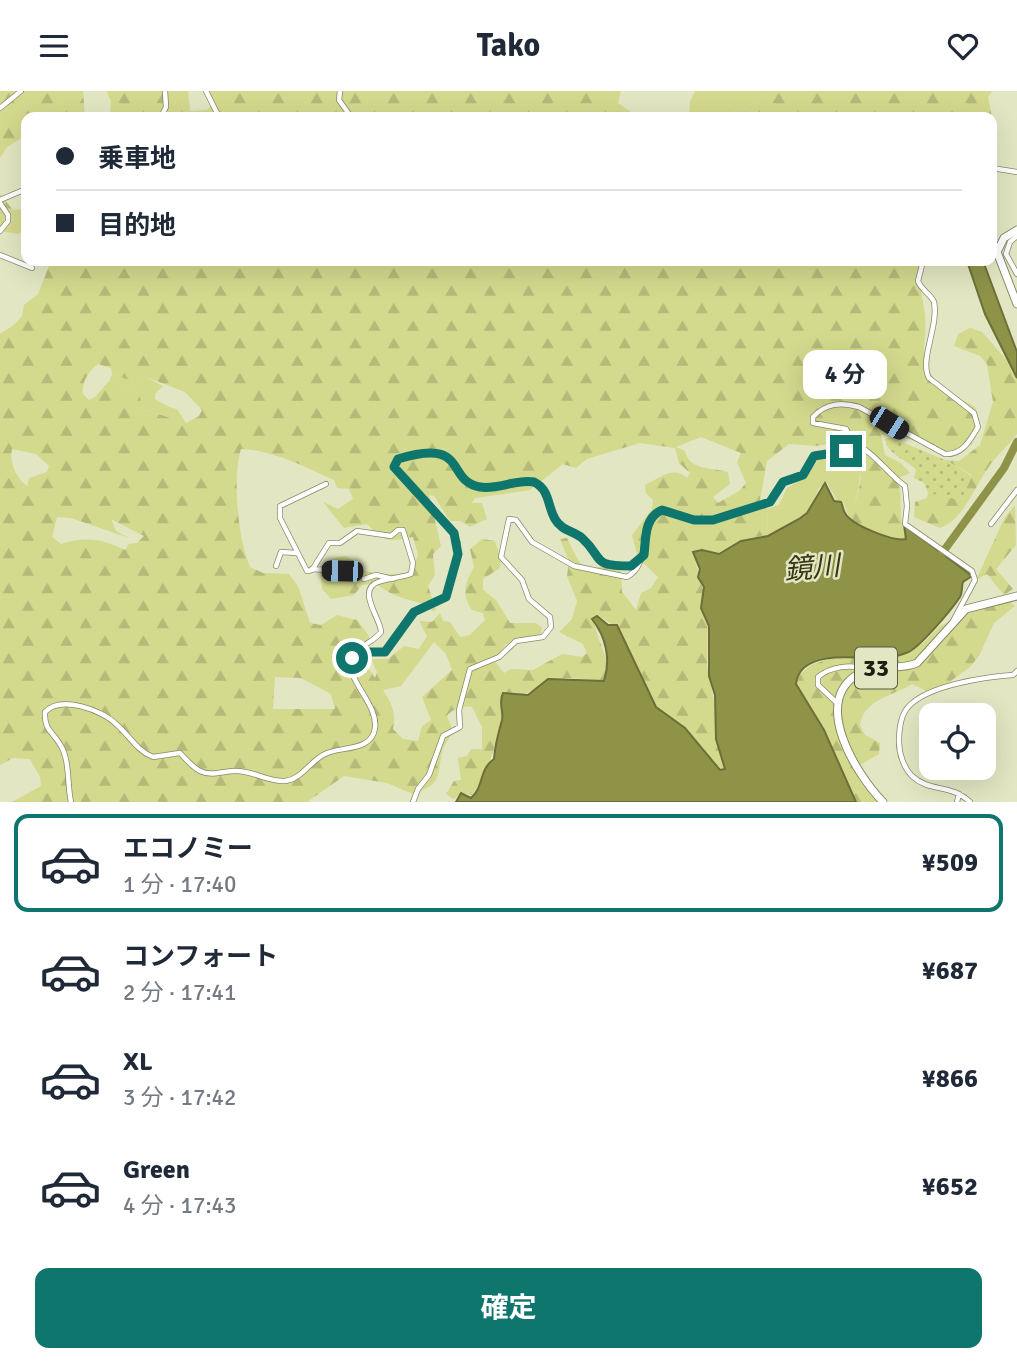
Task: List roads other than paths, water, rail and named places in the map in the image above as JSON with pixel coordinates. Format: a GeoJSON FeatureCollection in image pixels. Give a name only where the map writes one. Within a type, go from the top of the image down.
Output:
{"type":"FeatureCollection","features":[{"type":"Feature","properties":{"kind":"main road"},"geometry":{"type":"LineString","coordinates":[[1017,230],[1004,238],[997,252],[1017,304]]}},
{"type":"Feature","properties":{"kind":"main road","name":"33"},"geometry":{"type":"LineString","coordinates":[[883,802],[845,746],[837,703],[850,680],[865,670],[917,663],[966,609],[976,604],[1017,596]]}},
{"type":"Feature","properties":{"kind":"street"},"geometry":{"type":"LineString","coordinates":[[0,108],[21,91]]}},
{"type":"Feature","properties":{"kind":"street"},"geometry":{"type":"LineString","coordinates":[[164,112],[166,107],[165,91]]}},
{"type":"Feature","properties":{"kind":"street"},"geometry":{"type":"LineString","coordinates":[[206,91],[216,112]]}},
{"type":"Feature","properties":{"kind":"street"},"geometry":{"type":"LineString","coordinates":[[340,91],[339,100],[347,112]]}},
{"type":"Feature","properties":{"kind":"street"},"geometry":{"type":"LineString","coordinates":[[997,169],[1017,173]]}},
{"type":"Feature","properties":{"kind":"street"},"geometry":{"type":"LineString","coordinates":[[0,231],[8,221],[8,215],[0,202],[21,192]]}},
{"type":"Feature","properties":{"kind":"street"},"geometry":{"type":"LineString","coordinates":[[1017,236],[1010,242],[1006,254],[1017,274]]}},
{"type":"Feature","properties":{"kind":"street"},"geometry":{"type":"LineString","coordinates":[[0,255],[21,264]]}},
{"type":"Feature","properties":{"kind":"street"},"geometry":{"type":"LineString","coordinates":[[27,266],[32,268]]}},
{"type":"Feature","properties":{"kind":"street"},"geometry":{"type":"LineString","coordinates":[[922,266],[918,281],[934,302],[932,342],[926,372],[929,378],[974,413],[978,427],[968,444],[950,454],[874,414],[848,404],[827,406],[813,417],[816,425],[846,429],[850,442],[866,450],[886,472],[905,486],[905,524],[972,571],[975,580],[951,619],[952,623]]}},
{"type":"Feature","properties":{"kind":"street"},"geometry":{"type":"LineString","coordinates":[[413,802],[418,789],[429,775],[443,736],[460,727],[459,710],[470,669],[499,657],[516,641],[543,637],[551,627],[550,617],[529,599],[522,580],[502,557],[509,519],[516,520],[532,542],[542,549],[585,571],[627,577],[640,565],[650,519],[656,512],[662,510],[694,520],[713,520],[762,506],[774,499],[783,482],[803,475],[814,456],[843,453],[850,442]]}},
{"type":"Feature","properties":{"kind":"street"},"geometry":{"type":"LineString","coordinates":[[356,654],[385,652],[414,612],[446,597],[458,554],[454,533],[394,467],[398,459],[425,452],[443,454],[457,465],[467,482],[480,487],[534,482],[546,492],[557,523],[579,536],[600,562],[631,566],[644,555]]}},
{"type":"Feature","properties":{"kind":"street"},"geometry":{"type":"LineString","coordinates":[[326,484],[280,506],[280,518],[306,571],[342,571],[345,575]]}},
{"type":"Feature","properties":{"kind":"street"},"geometry":{"type":"LineString","coordinates":[[991,524],[1017,490]]}},
{"type":"Feature","properties":{"kind":"street"},"geometry":{"type":"LineString","coordinates":[[71,802],[63,749],[46,730],[44,723],[45,712],[50,707],[75,705],[102,715],[114,722],[143,752],[153,757],[180,753],[193,766],[207,773],[240,771],[287,781],[325,754],[359,746],[372,735],[375,728],[372,713],[351,673],[350,663],[362,644],[376,638],[381,632],[369,600],[369,590],[375,583],[411,574],[407,538],[402,529],[391,536],[357,531],[340,543],[330,543],[313,569]]}},
{"type":"Feature","properties":{"kind":"street"},"geometry":{"type":"LineString","coordinates":[[276,566],[281,552],[297,554]]}},
{"type":"Feature","properties":{"kind":"street"},"geometry":{"type":"LineString","coordinates":[[364,579],[376,575],[393,579]]}},
{"type":"Feature","properties":{"kind":"street"},"geometry":{"type":"LineString","coordinates":[[837,703],[818,685],[818,677],[831,669],[843,667],[865,670]]}},
{"type":"Feature","properties":{"kind":"street"},"geometry":{"type":"LineString","coordinates":[[970,802],[946,787],[925,786],[906,769],[899,749],[899,732],[908,707],[923,697],[971,680],[1013,675],[1017,671]]}},
{"type":"Feature","properties":{"kind":"street"},"geometry":{"type":"LineString","coordinates":[[957,802],[958,794]]}},
{"type":"Feature","properties":{"kind":"water"},"geometry":{"type":"Polygon","coordinates":[[[969,266],[985,266],[1017,352],[1017,378],[985,314],[969,266]]]}},
{"type":"Feature","properties":{"kind":"water"},"geometry":{"type":"Polygon","coordinates":[[[825,483],[834,501],[841,502],[845,513],[855,523],[873,532],[900,539],[906,539],[904,525],[972,576],[963,582],[961,595],[950,610],[911,650],[882,659],[828,658],[806,666],[799,673],[796,684],[824,730],[856,802],[456,802],[461,793],[471,798],[475,794],[486,768],[494,759],[502,720],[503,693],[528,695],[548,679],[604,681],[607,656],[601,633],[592,619],[597,616],[608,625],[617,625],[656,707],[685,728],[720,770],[725,769],[716,739],[715,695],[709,676],[709,626],[701,608],[704,587],[698,577],[700,569],[693,552],[702,550],[719,554],[741,541],[768,536],[807,513],[825,483]]]}},
{"type":"Feature","properties":{"kind":"waterway","name":"鏡川"},"geometry":{"type":"LineString","coordinates":[[940,556],[1004,468],[1017,442]]}}]}
